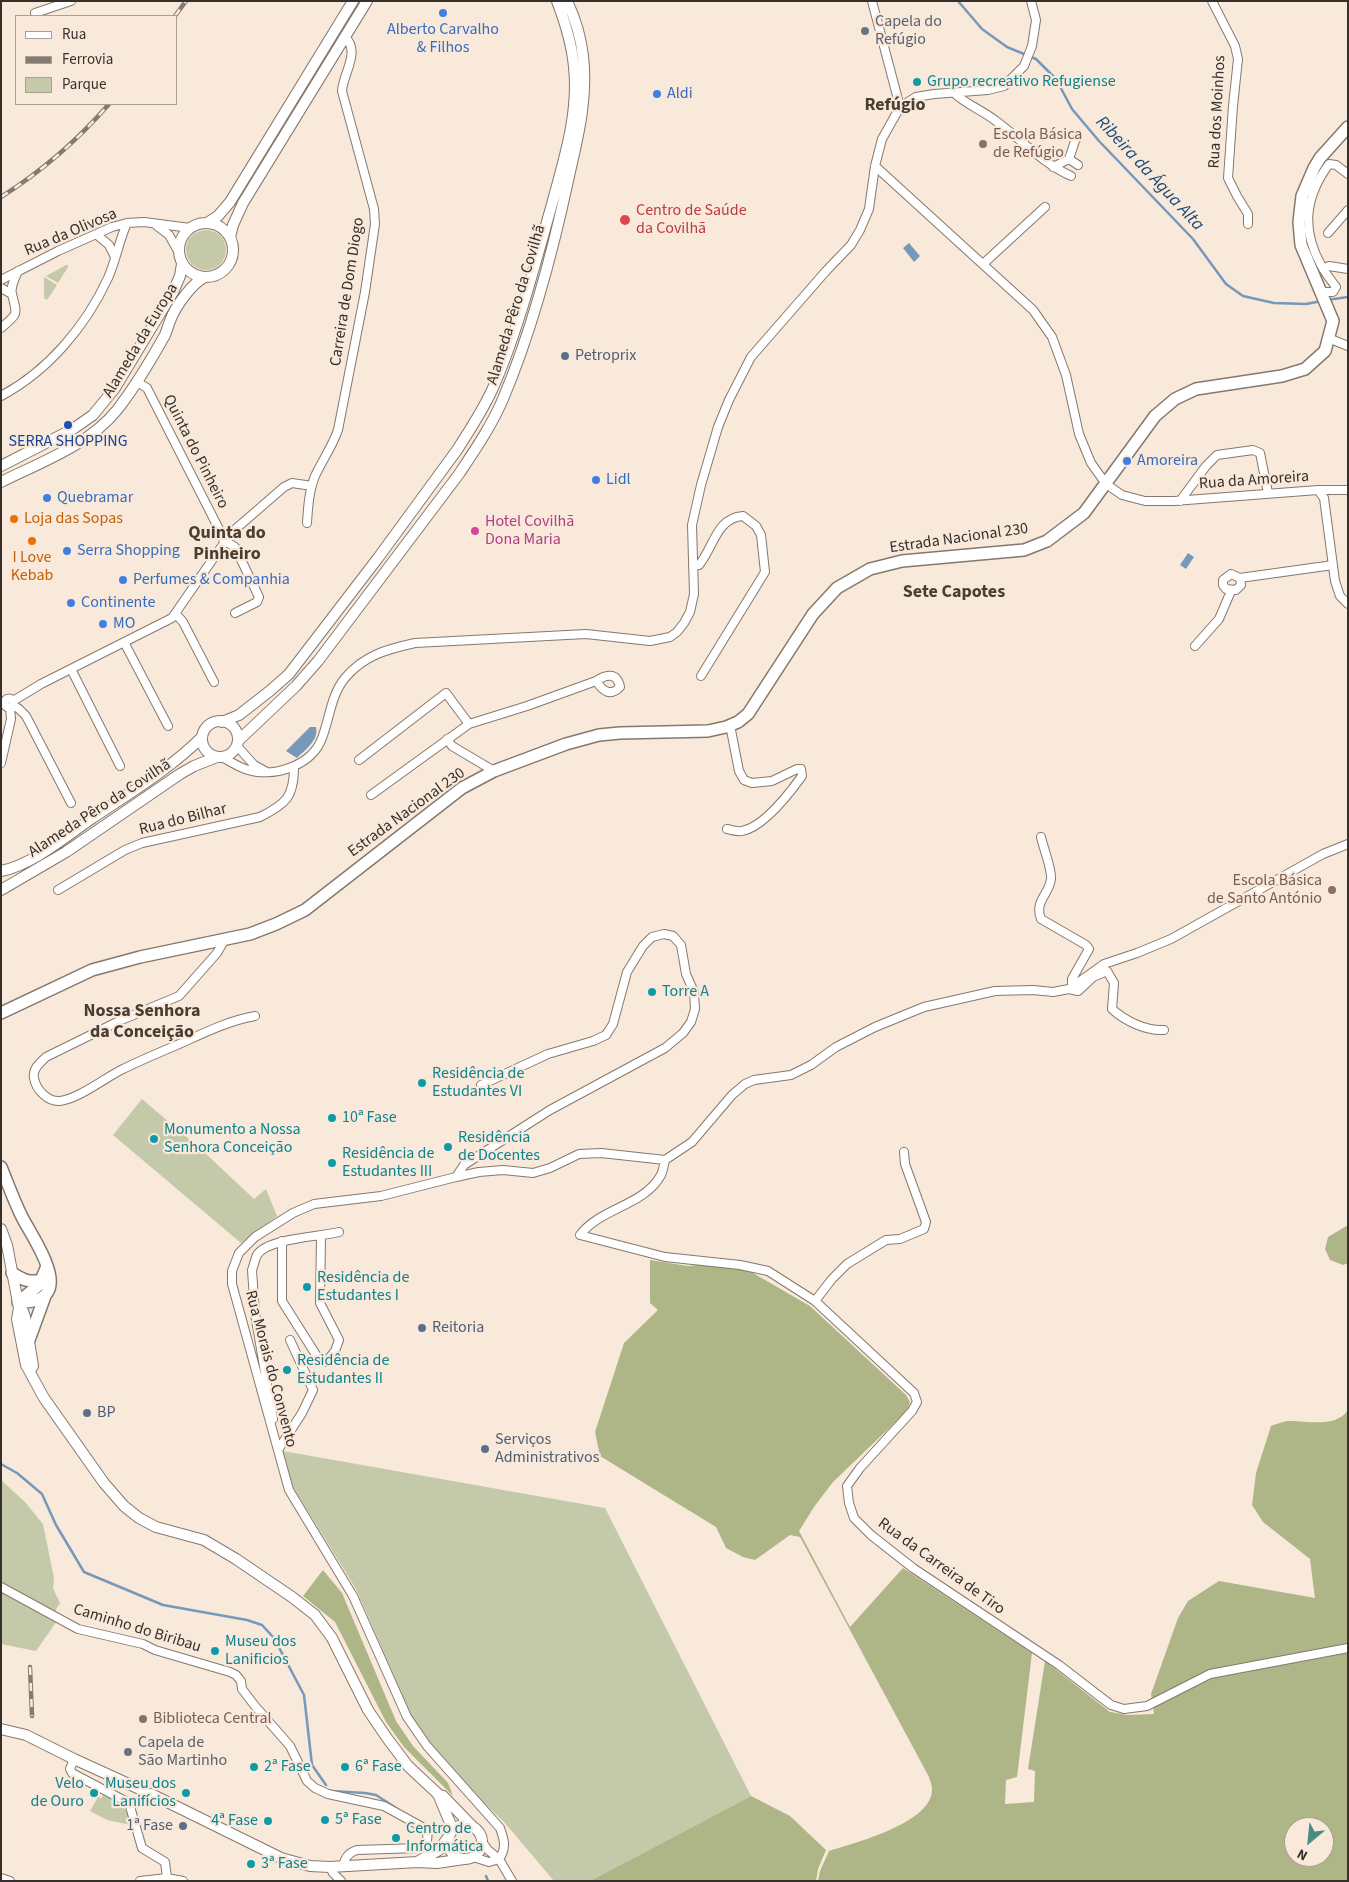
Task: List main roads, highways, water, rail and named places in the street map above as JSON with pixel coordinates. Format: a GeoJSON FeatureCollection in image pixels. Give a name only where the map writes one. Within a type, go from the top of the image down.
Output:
{"type":"FeatureCollection","features":[{"type":"Feature","properties":{"kind":"main road"},"geometry":{"type":"LineString","coordinates":[[207,223],[218,216],[230,202],[353,1]]}},
{"type":"Feature","properties":{"kind":"main road","name":"Alameda da Europa"},"geometry":{"type":"LineString","coordinates":[[1,482],[71,447],[94,432],[117,410],[165,335],[170,320],[189,289],[205,277],[220,273],[230,261],[233,253],[230,237],[243,203],[367,1]]}},
{"type":"Feature","properties":{"kind":"main road","name":"Alameda Pêro da Covilhã"},"geometry":{"type":"LineString","coordinates":[[1,871],[36,856],[147,781],[189,750],[202,737],[211,724],[239,716],[289,674],[457,450],[493,388],[538,255],[565,158],[573,119],[574,66],[565,22],[557,1]]}},
{"type":"Feature","properties":{"kind":"main road","name":"Alameda Pêro da Covilhã"},"geometry":{"type":"LineString","coordinates":[[1,890],[66,852],[180,774],[194,766],[231,754],[238,743],[291,691],[318,661],[474,452],[503,400],[530,324],[558,228],[582,119],[583,56],[568,1]]}},
{"type":"Feature","properties":{"kind":"main road","name":"Estrada Nacional 230"},"geometry":{"type":"LineString","coordinates":[[1,1013],[92,970],[250,934],[305,910],[462,788],[494,771],[566,744],[599,735],[620,732],[708,730],[738,722],[748,714],[813,614],[837,588],[870,570],[902,561],[1024,550],[1047,541],[1084,513],[1155,416],[1175,399],[1196,389],[1282,376],[1305,369],[1325,351],[1333,321],[1301,245],[1299,222],[1302,196],[1314,168],[1320,158],[1348,127]]}},
{"type":"Feature","properties":{"kind":"main road"},"geometry":{"type":"LineString","coordinates":[[207,223],[220,227],[230,237]]}},
{"type":"Feature","properties":{"kind":"main road","name":"Alameda da Europa"},"geometry":{"type":"LineString","coordinates":[[1,466],[73,429],[93,415],[101,406],[115,388],[173,292],[180,276],[182,264],[178,251],[182,238],[190,228],[197,224],[207,223]]}},
{"type":"Feature","properties":{"kind":"main road","name":"Alameda da Europa"},"geometry":{"type":"LineString","coordinates":[[182,264],[192,273],[205,277]]}},
{"type":"Feature","properties":{"kind":"main road"},"geometry":{"type":"LineString","coordinates":[[222,722],[227,723],[236,730],[238,743]]}},
{"type":"Feature","properties":{"kind":"main road"},"geometry":{"type":"LineString","coordinates":[[202,737],[206,750],[219,757]]}},
{"type":"Feature","properties":{"kind":"main road"},"geometry":{"type":"LineString","coordinates":[[1,1167],[18,1207],[48,1265],[50,1282],[28,1340]]}},
{"type":"Feature","properties":{"kind":"main road"},"geometry":{"type":"LineString","coordinates":[[1,1229],[7,1245],[18,1305],[17,1319],[23,1353],[44,1398],[104,1483],[124,1506],[139,1518],[156,1527],[204,1540],[292,1597],[315,1615],[332,1638],[368,1710],[386,1738],[408,1766],[438,1794],[443,1796],[480,1834],[482,1842],[479,1851],[468,1858],[437,1863],[310,1866],[281,1858],[148,1792],[26,1735],[1,1730]]}},
{"type":"Feature","properties":{"kind":"main road"},"geometry":{"type":"LineString","coordinates":[[18,1305],[42,1280],[48,1265]]}},
{"type":"Feature","properties":{"kind":"main road"},"geometry":{"type":"LineString","coordinates":[[12,1273],[25,1281],[42,1280]]}},
{"type":"Feature","properties":{"kind":"main road"},"geometry":{"type":"LineString","coordinates":[[18,1305],[36,1301],[45,1296]]}},
{"type":"Feature","properties":{"kind":"main road"},"geometry":{"type":"LineString","coordinates":[[18,1305],[24,1311],[32,1366],[30,1370]]}},
{"type":"Feature","properties":{"kind":"main road"},"geometry":{"type":"LineString","coordinates":[[438,1794],[452,1833],[449,1845],[451,1850],[459,1857],[468,1858]]}},
{"type":"Feature","properties":{"kind":"main road"},"geometry":{"type":"LineString","coordinates":[[418,1862],[439,1850],[452,1833],[463,1825],[473,1827]]}},
{"type":"Feature","properties":{"kind":"water"},"geometry":{"type":"Polygon","coordinates":[[[909,243],[920,256],[914,262],[903,248],[909,243]]]}},
{"type":"Feature","properties":{"kind":"water"},"geometry":{"type":"Polygon","coordinates":[[[1188,553],[1194,557],[1186,569],[1180,565],[1188,553]]]}},
{"type":"Feature","properties":{"kind":"water"},"geometry":{"type":"Polygon","coordinates":[[[310,727],[316,727],[316,736],[308,748],[297,758],[286,751],[310,727]]]}},
{"type":"Feature","properties":{"kind":"waterway","name":"Ribeira da Água Alta"},"geometry":{"type":"LineString","coordinates":[[958,1],[982,29],[1007,47],[1036,59],[1056,79],[1072,109],[1099,141],[1193,239],[1226,284],[1243,296],[1274,303],[1306,304],[1322,301]]}},
{"type":"Feature","properties":{"kind":"waterway","name":"Ribeira da Água Alta"},"geometry":{"type":"LineString","coordinates":[[1327,300],[1348,297]]}},
{"type":"Feature","properties":{"kind":"waterway"},"geometry":{"type":"LineString","coordinates":[[1,1464],[17,1473],[42,1494],[56,1525],[84,1572],[163,1605],[247,1620],[262,1625],[274,1638],[304,1695],[312,1765],[326,1785]]}},
{"type":"Feature","properties":{"kind":"waterway"},"geometry":{"type":"LineString","coordinates":[[331,1791],[376,1795],[399,1810]]}},
{"type":"Feature","properties":{"kind":"waterway"},"geometry":{"type":"LineString","coordinates":[[486,1876],[488,1881]]}},
{"type":"Feature","properties":{"kind":"railway"},"geometry":{"type":"LineString","coordinates":[[176,15],[186,1]]}},
{"type":"Feature","properties":{"kind":"railway"},"geometry":{"type":"LineString","coordinates":[[1,197],[31,177],[58,155],[108,105]]}},
{"type":"Feature","properties":{"kind":"railway"},"geometry":{"type":"LineString","coordinates":[[30,1667],[32,1716]]}},
{"type":"Feature","properties":{"kind":"place","name":"Alberto Carvalho & Filhos"},"geometry":{"type":"Point","coordinates":[443,13]}},
{"type":"Feature","properties":{"kind":"place","name":"Capela do Refúgio"},"geometry":{"type":"Point","coordinates":[865,31]}},
{"type":"Feature","properties":{"kind":"place","name":"Grupo recreativo Refugiense"},"geometry":{"type":"Point","coordinates":[917,82]}},
{"type":"Feature","properties":{"kind":"place","name":"Aldi"},"geometry":{"type":"Point","coordinates":[657,94]}},
{"type":"Feature","properties":{"kind":"place","name":"Escola Básica de Refúgio"},"geometry":{"type":"Point","coordinates":[983,144]}},
{"type":"Feature","properties":{"kind":"place","name":"Centro de Saúde da Covilhã"},"geometry":{"type":"Point","coordinates":[625,220]}},
{"type":"Feature","properties":{"kind":"place","name":"Petroprix"},"geometry":{"type":"Point","coordinates":[565,356]}},
{"type":"Feature","properties":{"kind":"place","name":"SERRA SHOPPING"},"geometry":{"type":"Point","coordinates":[68,425]}},
{"type":"Feature","properties":{"kind":"place","name":"Amoreira"},"geometry":{"type":"Point","coordinates":[1127,461]}},
{"type":"Feature","properties":{"kind":"place","name":"Lidl"},"geometry":{"type":"Point","coordinates":[596,480]}},
{"type":"Feature","properties":{"kind":"place","name":"Quebramar"},"geometry":{"type":"Point","coordinates":[47,498]}},
{"type":"Feature","properties":{"kind":"place","name":"Loja das Sopas"},"geometry":{"type":"Point","coordinates":[14,519]}},
{"type":"Feature","properties":{"kind":"place","name":"Hotel Covilhã Dona Maria"},"geometry":{"type":"Point","coordinates":[475,531]}},
{"type":"Feature","properties":{"kind":"place","name":"I Love Kebab"},"geometry":{"type":"Point","coordinates":[32,541]}},
{"type":"Feature","properties":{"kind":"place","name":"Serra Shopping"},"geometry":{"type":"Point","coordinates":[67,551]}},
{"type":"Feature","properties":{"kind":"place","name":"Perfumes & Companhia"},"geometry":{"type":"Point","coordinates":[123,580]}},
{"type":"Feature","properties":{"kind":"place","name":"Continente"},"geometry":{"type":"Point","coordinates":[71,603]}},
{"type":"Feature","properties":{"kind":"place","name":"MO"},"geometry":{"type":"Point","coordinates":[103,624]}},
{"type":"Feature","properties":{"kind":"place","name":"Escola Básica de Santo António"},"geometry":{"type":"Point","coordinates":[1332,890]}},
{"type":"Feature","properties":{"kind":"place","name":"Torre A"},"geometry":{"type":"Point","coordinates":[652,992]}},
{"type":"Feature","properties":{"kind":"place","name":"Residência de Estudantes VI"},"geometry":{"type":"Point","coordinates":[422,1083]}},
{"type":"Feature","properties":{"kind":"place","name":"10ª Fase"},"geometry":{"type":"Point","coordinates":[332,1118]}},
{"type":"Feature","properties":{"kind":"place","name":"Monumento a Nossa Senhora Conceição"},"geometry":{"type":"Point","coordinates":[154,1139]}},
{"type":"Feature","properties":{"kind":"place","name":"Residência de Docentes"},"geometry":{"type":"Point","coordinates":[448,1147]}},
{"type":"Feature","properties":{"kind":"place","name":"Residência de Estudantes III"},"geometry":{"type":"Point","coordinates":[332,1163]}},
{"type":"Feature","properties":{"kind":"place","name":"Residência de Estudantes I"},"geometry":{"type":"Point","coordinates":[307,1287]}},
{"type":"Feature","properties":{"kind":"place","name":"Reitoria"},"geometry":{"type":"Point","coordinates":[422,1328]}},
{"type":"Feature","properties":{"kind":"place","name":"Residência de Estudantes II"},"geometry":{"type":"Point","coordinates":[287,1370]}},
{"type":"Feature","properties":{"kind":"place","name":"BP"},"geometry":{"type":"Point","coordinates":[87,1413]}},
{"type":"Feature","properties":{"kind":"place","name":"Serviços Administrativos"},"geometry":{"type":"Point","coordinates":[485,1449]}},
{"type":"Feature","properties":{"kind":"place","name":"Museu dos Lanificios"},"geometry":{"type":"Point","coordinates":[215,1651]}},
{"type":"Feature","properties":{"kind":"place","name":"Biblioteca Central"},"geometry":{"type":"Point","coordinates":[143,1719]}},
{"type":"Feature","properties":{"kind":"place","name":"Capela de São Martinho"},"geometry":{"type":"Point","coordinates":[128,1752]}},
{"type":"Feature","properties":{"kind":"place","name":"2ª Fase"},"geometry":{"type":"Point","coordinates":[254,1767]}},
{"type":"Feature","properties":{"kind":"place","name":"6ª Fase"},"geometry":{"type":"Point","coordinates":[345,1767]}},
{"type":"Feature","properties":{"kind":"place","name":"Velo de Ouro"},"geometry":{"type":"Point","coordinates":[94,1793]}},
{"type":"Feature","properties":{"kind":"place","name":"Museu dos Lanifícios"},"geometry":{"type":"Point","coordinates":[186,1793]}},
{"type":"Feature","properties":{"kind":"place","name":"5ª Fase"},"geometry":{"type":"Point","coordinates":[325,1820]}},
{"type":"Feature","properties":{"kind":"place","name":"4ª Fase"},"geometry":{"type":"Point","coordinates":[268,1821]}},
{"type":"Feature","properties":{"kind":"place","name":"1ª Fase"},"geometry":{"type":"Point","coordinates":[183,1826]}},
{"type":"Feature","properties":{"kind":"place","name":"Centro de Informática"},"geometry":{"type":"Point","coordinates":[396,1838]}},
{"type":"Feature","properties":{"kind":"place","name":"3ª Fase"},"geometry":{"type":"Point","coordinates":[251,1864]}},
{"type":"Feature","properties":{"kind":"district","name":"Refúgio"},"geometry":{"type":"Point","coordinates":[895,106]}},
{"type":"Feature","properties":{"kind":"district","name":"Quinta do Pinheiro"},"geometry":{"type":"Point","coordinates":[227,544]}},
{"type":"Feature","properties":{"kind":"district","name":"Sete Capotes"},"geometry":{"type":"Point","coordinates":[954,593]}},
{"type":"Feature","properties":{"kind":"district","name":"Nossa Senhora da Conceição"},"geometry":{"type":"Point","coordinates":[142,1022]}}]}
